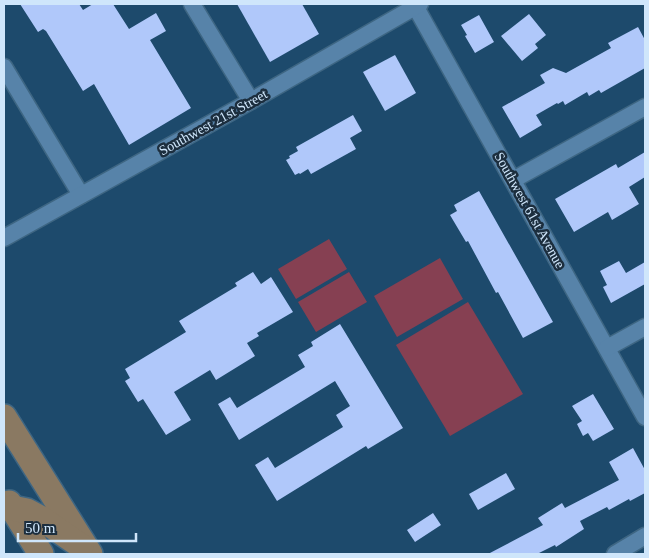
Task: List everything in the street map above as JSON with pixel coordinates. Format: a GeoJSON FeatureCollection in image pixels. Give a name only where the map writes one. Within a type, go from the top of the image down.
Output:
{"type":"FeatureCollection","features":[{"type":"Feature","properties":{"kind":"main road"},"geometry":{"type":"LineString","coordinates":[[4,417],[90,553]]}},
{"type":"Feature","properties":{"kind":"main road"},"geometry":{"type":"LineString","coordinates":[[8,502],[42,520],[90,553]]}},
{"type":"Feature","properties":{"kind":"main road"},"geometry":{"type":"LineString","coordinates":[[8,502],[41,554]]}},
{"type":"Feature","properties":{"kind":"street"},"geometry":{"type":"LineString","coordinates":[[192,4],[250,101]]}},
{"type":"Feature","properties":{"kind":"street","name":"Southwest 21st Street"},"geometry":{"type":"LineString","coordinates":[[4,238],[250,101],[416,5]]}},
{"type":"Feature","properties":{"kind":"street","name":"Southwest 61st Avenue"},"geometry":{"type":"LineString","coordinates":[[416,5],[645,417]]}},
{"type":"Feature","properties":{"kind":"street"},"geometry":{"type":"LineString","coordinates":[[4,67],[81,195]]}},
{"type":"Feature","properties":{"kind":"street"},"geometry":{"type":"LineString","coordinates":[[513,180],[645,107]]}},
{"type":"Feature","properties":{"kind":"street"},"geometry":{"type":"LineString","coordinates":[[607,348],[645,327]]}},
{"type":"Feature","properties":{"kind":"street"},"geometry":{"type":"LineString","coordinates":[[615,554],[645,536]]}},
{"type":"Feature","properties":{"kind":"shaded area"},"geometry":{"type":"Polygon","coordinates":[[[329,239],[347,269],[296,299],[278,269],[329,239]]]}},
{"type":"Feature","properties":{"kind":"shaded area"},"geometry":{"type":"Polygon","coordinates":[[[440,258],[463,299],[397,337],[374,296],[440,258]]]}},
{"type":"Feature","properties":{"kind":"shaded area"},"geometry":{"type":"Polygon","coordinates":[[[349,272],[367,302],[316,332],[298,302],[349,272]]]}},
{"type":"Feature","properties":{"kind":"shaded area"},"geometry":{"type":"Polygon","coordinates":[[[468,302],[523,394],[450,436],[396,345],[468,302]]]}},
{"type":"Feature","properties":{"kind":"building"},"geometry":{"type":"Polygon","coordinates":[[[20,4],[79,4],[83,10],[93,4],[113,4],[129,29],[156,13],[166,31],[150,40],[191,108],[129,145],[94,84],[83,91],[46,31],[43,29],[38,32],[20,4]]]}},
{"type":"Feature","properties":{"kind":"building"},"geometry":{"type":"Polygon","coordinates":[[[237,4],[302,4],[319,34],[270,62],[237,4]]]}},
{"type":"Feature","properties":{"kind":"building"},"geometry":{"type":"Polygon","coordinates":[[[529,14],[546,35],[535,44],[538,48],[522,61],[501,36],[529,14]]]}},
{"type":"Feature","properties":{"kind":"building"},"geometry":{"type":"Polygon","coordinates":[[[479,15],[494,42],[475,53],[461,25],[479,15]]]}},
{"type":"Feature","properties":{"kind":"building"},"geometry":{"type":"Polygon","coordinates":[[[638,27],[645,40],[645,68],[601,93],[599,90],[589,96],[587,92],[565,105],[563,101],[557,103],[536,115],[542,125],[520,138],[502,107],[545,83],[540,75],[553,68],[566,73],[611,48],[608,43],[638,27]]]}},
{"type":"Feature","properties":{"kind":"building"},"geometry":{"type":"Polygon","coordinates":[[[395,55],[416,93],[385,111],[363,72],[395,55]]]}},
{"type":"Feature","properties":{"kind":"building"},"geometry":{"type":"Polygon","coordinates":[[[353,115],[362,131],[350,138],[356,149],[311,174],[308,169],[295,175],[286,160],[298,151],[296,147],[353,115]]]}},
{"type":"Feature","properties":{"kind":"building"},"geometry":{"type":"Polygon","coordinates":[[[645,152],[645,177],[629,187],[639,204],[612,220],[608,212],[574,232],[555,199],[616,164],[618,168],[645,152]]]}},
{"type":"Feature","properties":{"kind":"building"},"geometry":{"type":"Polygon","coordinates":[[[479,191],[553,322],[523,338],[468,241],[466,242],[450,215],[457,211],[454,205],[479,191]]]}},
{"type":"Feature","properties":{"kind":"building"},"geometry":{"type":"Polygon","coordinates":[[[619,261],[626,273],[645,262],[645,284],[611,303],[603,287],[607,285],[600,271],[619,261]]]}},
{"type":"Feature","properties":{"kind":"building"},"geometry":{"type":"Polygon","coordinates":[[[253,272],[261,284],[271,277],[293,312],[257,333],[259,336],[247,343],[255,356],[216,380],[210,370],[174,392],[191,420],[166,435],[143,399],[138,402],[125,381],[130,378],[125,369],[186,332],[179,321],[237,286],[235,283],[253,272]]]}},
{"type":"Feature","properties":{"kind":"building"},"geometry":{"type":"Polygon","coordinates":[[[340,324],[403,428],[368,449],[366,446],[277,501],[255,465],[268,457],[275,468],[343,427],[336,415],[350,406],[335,381],[239,440],[218,404],[230,397],[237,408],[305,367],[298,355],[313,346],[311,342],[340,324]]]}},
{"type":"Feature","properties":{"kind":"building"},"geometry":{"type":"Polygon","coordinates":[[[593,394],[614,429],[593,441],[588,433],[583,436],[577,424],[582,421],[572,406],[593,394]]]}},
{"type":"Feature","properties":{"kind":"building"},"geometry":{"type":"Polygon","coordinates":[[[633,448],[645,470],[645,493],[609,510],[607,507],[580,521],[584,529],[556,547],[555,545],[537,554],[488,554],[543,525],[538,518],[562,503],[565,508],[619,480],[609,462],[633,448]]]}},
{"type":"Feature","properties":{"kind":"building"},"geometry":{"type":"Polygon","coordinates":[[[506,473],[515,489],[478,510],[469,494],[506,473]]]}},
{"type":"Feature","properties":{"kind":"building"},"geometry":{"type":"Polygon","coordinates":[[[433,513],[441,525],[415,542],[407,530],[433,513]]]}}]}
